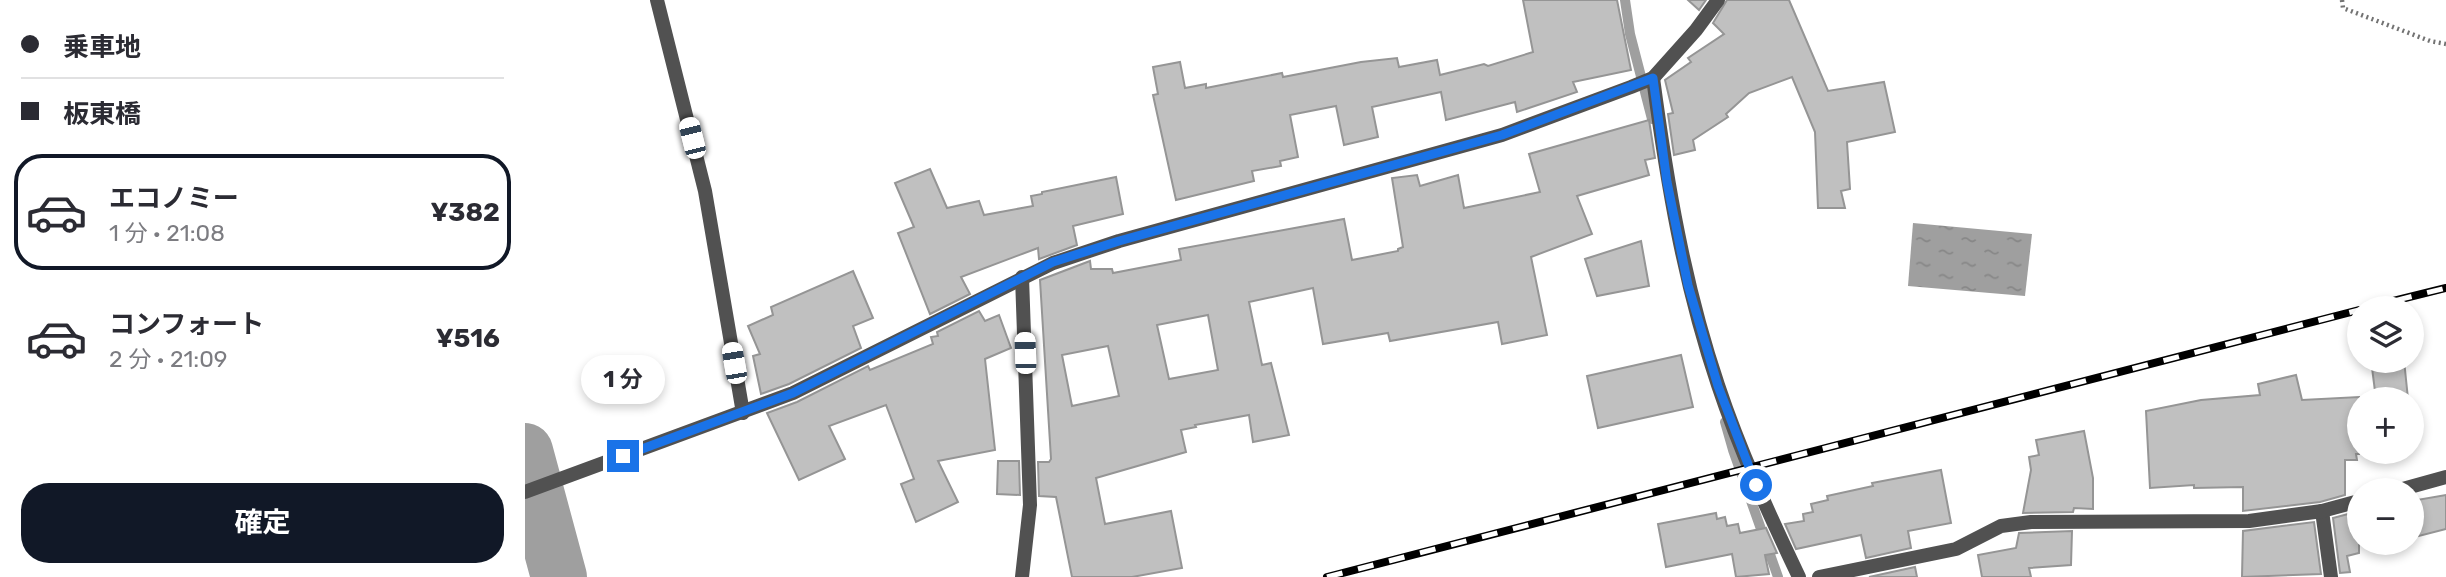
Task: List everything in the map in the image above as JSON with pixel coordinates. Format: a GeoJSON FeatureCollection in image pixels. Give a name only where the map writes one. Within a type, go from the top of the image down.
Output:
{"type":"FeatureCollection","features":[{"type":"Feature","properties":{"kind":"street"},"geometry":{"type":"LineString","coordinates":[[657,0],[705,191],[743,413]]}},
{"type":"Feature","properties":{"kind":"street"},"geometry":{"type":"LineString","coordinates":[[525,492],[793,393],[1053,262],[1119,241],[1502,135],[1653,78],[1719,0]]}},
{"type":"Feature","properties":{"kind":"street"},"geometry":{"type":"LineString","coordinates":[[1653,78],[1667,182],[1696,311],[1718,386],[1756,485],[1799,577]]}},
{"type":"Feature","properties":{"kind":"street"},"geometry":{"type":"LineString","coordinates":[[1022,277],[1030,505],[1022,577]]}},
{"type":"Feature","properties":{"kind":"street"},"geometry":{"type":"LineString","coordinates":[[2424,483],[2446,477]]}},
{"type":"Feature","properties":{"kind":"street"},"geometry":{"type":"LineString","coordinates":[[1819,577],[1956,549],[2001,526],[2031,522],[2249,521],[2322,511],[2347,504]]}},
{"type":"Feature","properties":{"kind":"street"},"geometry":{"type":"LineString","coordinates":[[2322,511],[2331,577]]}},
{"type":"Feature","properties":{"kind":"path"},"geometry":{"type":"LineString","coordinates":[[2342,0],[2343,8],[2430,41],[2446,44]]}},
{"type":"Feature","properties":{"kind":"water"},"geometry":{"type":"Polygon","coordinates":[[[1913,223],[2032,234],[2025,296],[1908,286],[1913,223]]]}},
{"type":"Feature","properties":{"kind":"building"},"geometry":{"type":"Polygon","coordinates":[[[1523,0],[1617,0],[1631,70],[1573,82],[1577,92],[1517,112],[1515,102],[1446,120],[1441,92],[1372,107],[1378,137],[1344,145],[1336,106],[1290,115],[1298,157],[1280,161],[1281,166],[1252,171],[1254,181],[1176,200],[1153,95],[1158,94],[1153,67],[1180,62],[1185,88],[1206,84],[1206,88],[1282,73],[1283,77],[1397,58],[1399,67],[1437,60],[1440,75],[1484,64],[1488,66],[1533,52],[1523,0]]]}},
{"type":"Feature","properties":{"kind":"building"},"geometry":{"type":"Polygon","coordinates":[[[1688,0],[1706,0],[1699,10],[1688,0]]]}},
{"type":"Feature","properties":{"kind":"building"},"geometry":{"type":"Polygon","coordinates":[[[1727,0],[1789,0],[1828,91],[1884,82],[1895,132],[1847,142],[1850,189],[1841,191],[1845,208],[1818,208],[1815,132],[1792,77],[1749,93],[1726,114],[1728,117],[1693,140],[1695,150],[1674,155],[1668,114],[1673,113],[1665,80],[1691,62],[1688,58],[1724,34],[1713,23],[1727,0]]]}},
{"type":"Feature","properties":{"kind":"building"},"geometry":{"type":"Polygon","coordinates":[[[1649,120],[1655,158],[1645,160],[1649,175],[1577,196],[1592,234],[1531,257],[1547,335],[1502,344],[1498,322],[1390,341],[1388,333],[1323,344],[1313,288],[1249,302],[1262,365],[1271,363],[1289,435],[1253,442],[1249,415],[1195,425],[1196,427],[1181,430],[1186,452],[1096,478],[1105,524],[1171,511],[1182,568],[1132,577],[1072,577],[1056,497],[1039,496],[1038,462],[1049,462],[1051,459],[1040,280],[1090,261],[1091,269],[1112,269],[1113,273],[1181,260],[1179,249],[1344,219],[1352,260],[1398,251],[1403,247],[1392,178],[1417,175],[1420,186],[1458,175],[1464,208],[1540,192],[1529,154],[1649,120]],[[1208,315],[1157,325],[1169,379],[1218,370],[1208,315]],[[1108,346],[1062,355],[1072,406],[1119,396],[1108,346]]]}},
{"type":"Feature","properties":{"kind":"building"},"geometry":{"type":"Polygon","coordinates":[[[930,169],[947,208],[979,201],[984,215],[1033,206],[1031,196],[1042,192],[1116,177],[1123,214],[1073,226],[1077,245],[1039,259],[1038,248],[961,277],[970,294],[930,314],[898,233],[914,227],[895,183],[930,169]]]}},
{"type":"Feature","properties":{"kind":"building"},"geometry":{"type":"Polygon","coordinates":[[[1641,241],[1649,286],[1597,296],[1585,259],[1641,241]]]}},
{"type":"Feature","properties":{"kind":"building"},"geometry":{"type":"Polygon","coordinates":[[[853,271],[873,318],[853,326],[861,348],[789,384],[761,394],[753,356],[760,354],[748,326],[773,315],[771,307],[853,271]]]}},
{"type":"Feature","properties":{"kind":"building"},"geometry":{"type":"Polygon","coordinates":[[[979,311],[985,321],[999,315],[1011,348],[985,359],[995,450],[938,461],[958,502],[916,522],[901,484],[914,479],[886,405],[829,426],[845,459],[799,480],[767,413],[797,402],[868,366],[870,370],[933,344],[931,337],[938,336],[937,332],[979,311]]]}},
{"type":"Feature","properties":{"kind":"building"},"geometry":{"type":"Polygon","coordinates":[[[1681,355],[1693,407],[1598,428],[1587,376],[1681,355]]]}},
{"type":"Feature","properties":{"kind":"building"},"geometry":{"type":"Polygon","coordinates":[[[2373,373],[2405,373],[2407,387],[2374,387],[2373,373]]]}},
{"type":"Feature","properties":{"kind":"building"},"geometry":{"type":"Polygon","coordinates":[[[2296,375],[2302,400],[2347,398],[2345,495],[2320,502],[2243,511],[2243,487],[2194,488],[2194,485],[2150,488],[2146,411],[2201,400],[2260,395],[2258,384],[2296,375]]]}},
{"type":"Feature","properties":{"kind":"building"},"geometry":{"type":"Polygon","coordinates":[[[2084,431],[2093,478],[2093,509],[2023,513],[2031,470],[2029,457],[2039,455],[2036,440],[2084,431]]]}},
{"type":"Feature","properties":{"kind":"building"},"geometry":{"type":"Polygon","coordinates":[[[998,461],[1019,461],[1020,495],[997,494],[998,461]]]}},
{"type":"Feature","properties":{"kind":"building"},"geometry":{"type":"Polygon","coordinates":[[[1941,470],[1951,523],[1908,531],[1911,548],[1866,558],[1861,535],[1796,549],[1785,524],[1804,521],[1803,514],[1813,512],[1811,504],[1828,500],[1827,496],[1873,486],[1872,483],[1941,470]]]}},
{"type":"Feature","properties":{"kind":"building"},"geometry":{"type":"Polygon","coordinates":[[[2446,495],[2446,529],[2424,535],[2424,499],[2446,495]]]}},
{"type":"Feature","properties":{"kind":"building"},"geometry":{"type":"Polygon","coordinates":[[[1716,513],[1717,519],[1725,517],[1727,526],[1738,524],[1740,533],[1766,528],[1777,553],[1765,555],[1769,574],[1736,577],[1732,554],[1666,567],[1658,524],[1716,513]]]}},
{"type":"Feature","properties":{"kind":"building"},"geometry":{"type":"Polygon","coordinates":[[[2347,514],[2347,555],[2351,555],[2347,556],[2350,572],[2340,573],[2333,518],[2347,514]]]}},
{"type":"Feature","properties":{"kind":"building"},"geometry":{"type":"Polygon","coordinates":[[[2314,522],[2321,574],[2242,577],[2243,531],[2314,522]]]}},
{"type":"Feature","properties":{"kind":"building"},"geometry":{"type":"Polygon","coordinates":[[[2072,531],[2071,565],[2029,568],[2031,577],[1982,577],[1978,555],[2016,548],[2019,533],[2072,531]]]}},
{"type":"Feature","properties":{"kind":"building"},"geometry":{"type":"Polygon","coordinates":[[[1915,567],[1917,577],[1869,577],[1915,567]]]}},
{"type":"Feature","properties":{"kind":"waterway"},"geometry":{"type":"LineString","coordinates":[[1625,0],[1630,34],[1652,119]]}},
{"type":"Feature","properties":{"kind":"waterway"},"geometry":{"type":"LineString","coordinates":[[1725,422],[1778,577]]}},
{"type":"Feature","properties":{"kind":"waterway"},"geometry":{"type":"LineString","coordinates":[[525,451],[559,577]]}},
{"type":"Feature","properties":{"kind":"railway"},"geometry":{"type":"LineString","coordinates":[[2414,296],[2446,288]]}},
{"type":"Feature","properties":{"kind":"railway"},"geometry":{"type":"LineString","coordinates":[[1327,577],[2347,313]]}},
{"type":"Feature","properties":{"kind":"route"},"geometry":{"type":"LineString","coordinates":[[623,456],[793,393],[1053,262],[1119,241],[1502,135],[1653,78],[1667,182],[1688,285],[1718,386],[1756,485]]}}]}
